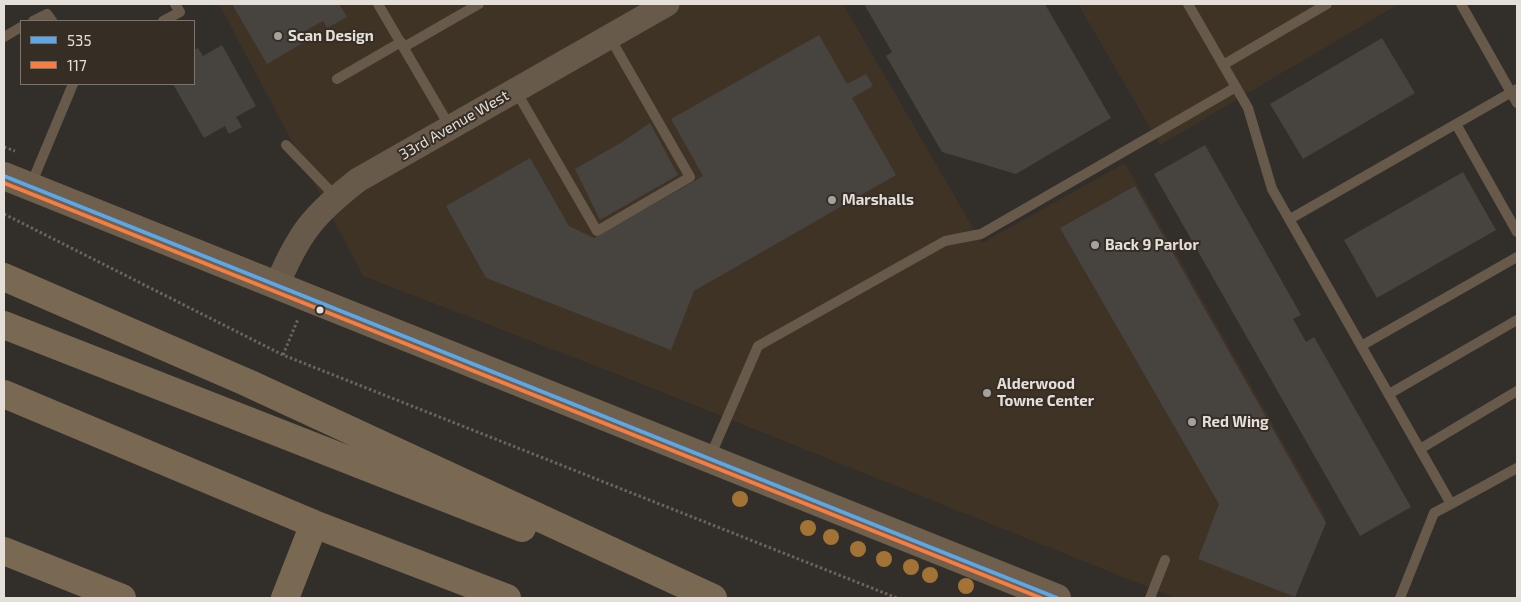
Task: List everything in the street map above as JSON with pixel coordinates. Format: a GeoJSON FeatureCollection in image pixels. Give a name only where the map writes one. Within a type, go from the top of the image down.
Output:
{"type":"FeatureCollection","features":[{"type":"Feature","properties":{"kind":"highway"},"geometry":{"type":"LineString","coordinates":[[4,277],[248,383],[713,598]]}},
{"type":"Feature","properties":{"kind":"highway"},"geometry":{"type":"LineString","coordinates":[[4,325],[700,598]]}},
{"type":"Feature","properties":{"kind":"highway"},"geometry":{"type":"LineString","coordinates":[[4,394],[314,524],[507,598]]}},
{"type":"Feature","properties":{"kind":"highway"},"geometry":{"type":"LineString","coordinates":[[285,598],[314,524]]}},
{"type":"Feature","properties":{"kind":"highway"},"geometry":{"type":"LineString","coordinates":[[4,551],[122,598]]}},
{"type":"Feature","properties":{"kind":"highway"},"geometry":{"type":"LineString","coordinates":[[4,566],[113,598]]}},
{"type":"Feature","properties":{"kind":"main road"},"geometry":{"type":"LineString","coordinates":[[4,176],[1057,598]]}},
{"type":"Feature","properties":{"kind":"street","name":"33rd Avenue West"},"geometry":{"type":"LineString","coordinates":[[277,285],[302,233],[325,206],[358,180],[667,4]]}},
{"type":"Feature","properties":{"kind":"lane"},"geometry":{"type":"LineString","coordinates":[[164,20],[180,12],[175,4]]}},
{"type":"Feature","properties":{"kind":"lane"},"geometry":{"type":"LineString","coordinates":[[378,4],[450,127]]}},
{"type":"Feature","properties":{"kind":"lane"},"geometry":{"type":"LineString","coordinates":[[337,78],[479,4]]}},
{"type":"Feature","properties":{"kind":"lane"},"geometry":{"type":"LineString","coordinates":[[1188,4],[1248,108],[1272,189],[1451,504]]}},
{"type":"Feature","properties":{"kind":"lane"},"geometry":{"type":"LineString","coordinates":[[1223,65],[1327,4]]}},
{"type":"Feature","properties":{"kind":"lane"},"geometry":{"type":"LineString","coordinates":[[1461,4],[1514,91],[1517,103]]}},
{"type":"Feature","properties":{"kind":"lane"},"geometry":{"type":"LineString","coordinates":[[35,20],[47,14],[51,20]]}},
{"type":"Feature","properties":{"kind":"lane"},"geometry":{"type":"LineString","coordinates":[[4,37],[20,29]]}},
{"type":"Feature","properties":{"kind":"lane"},"geometry":{"type":"LineString","coordinates":[[516,90],[596,231],[690,177],[609,36]]}},
{"type":"Feature","properties":{"kind":"lane"},"geometry":{"type":"LineString","coordinates":[[30,187],[73,85]]}},
{"type":"Feature","properties":{"kind":"lane"},"geometry":{"type":"LineString","coordinates":[[710,458],[758,346],[945,241],[981,234],[1236,87]]}},
{"type":"Feature","properties":{"kind":"lane"},"geometry":{"type":"LineString","coordinates":[[1290,219],[1514,91]]}},
{"type":"Feature","properties":{"kind":"lane"},"geometry":{"type":"LineString","coordinates":[[1456,124],[1517,232]]}},
{"type":"Feature","properties":{"kind":"lane"},"geometry":{"type":"LineString","coordinates":[[286,145],[336,197]]}},
{"type":"Feature","properties":{"kind":"lane"},"geometry":{"type":"LineString","coordinates":[[1361,346],[1517,257]]}},
{"type":"Feature","properties":{"kind":"lane"},"geometry":{"type":"LineString","coordinates":[[1389,394],[1517,320]]}},
{"type":"Feature","properties":{"kind":"lane"},"geometry":{"type":"LineString","coordinates":[[1420,449],[1517,392]]}},
{"type":"Feature","properties":{"kind":"lane"},"geometry":{"type":"LineString","coordinates":[[1400,598],[1434,513],[1517,468]]}},
{"type":"Feature","properties":{"kind":"lane"},"geometry":{"type":"LineString","coordinates":[[1150,598],[1165,560]]}},
{"type":"Feature","properties":{"kind":"path"},"geometry":{"type":"LineString","coordinates":[[4,214],[283,355],[897,598]]}},
{"type":"Feature","properties":{"kind":"path"},"geometry":{"type":"LineString","coordinates":[[283,355],[299,316]]}},
{"type":"Feature","properties":{"kind":"shaded area"},"geometry":{"type":"Polygon","coordinates":[[[219,4],[843,4],[982,243],[1125,163],[1326,518],[1295,598],[1175,598],[629,379],[363,276],[219,4]]]}},
{"type":"Feature","properties":{"kind":"shaded area"},"geometry":{"type":"Polygon","coordinates":[[[1078,4],[1399,4],[1160,145],[1078,4]]]}},
{"type":"Feature","properties":{"kind":"building","name":"Scan Design"},"geometry":{"type":"Polygon","coordinates":[[[232,4],[339,4],[347,17],[327,28],[323,21],[303,32],[308,40],[267,64],[232,4]]]}},
{"type":"Feature","properties":{"kind":"building"},"geometry":{"type":"Polygon","coordinates":[[[864,4],[1045,4],[1111,118],[1016,174],[942,152],[886,56],[892,52],[864,4]]]}},
{"type":"Feature","properties":{"kind":"building"},"geometry":{"type":"Polygon","coordinates":[[[819,35],[847,84],[866,74],[873,86],[852,98],[896,175],[694,291],[671,350],[486,278],[446,206],[530,158],[569,226],[594,238],[703,176],[671,119],[819,35]]]}},
{"type":"Feature","properties":{"kind":"building"},"geometry":{"type":"Polygon","coordinates":[[[1382,38],[1415,93],[1303,159],[1270,104],[1382,38]]]}},
{"type":"Feature","properties":{"kind":"building"},"geometry":{"type":"Polygon","coordinates":[[[222,45],[256,106],[236,117],[242,127],[229,134],[225,126],[204,138],[174,85],[195,85],[195,50],[198,48],[203,56],[222,45]]]}},
{"type":"Feature","properties":{"kind":"building"},"geometry":{"type":"Polygon","coordinates":[[[650,123],[678,175],[600,220],[575,169],[622,142],[650,123]]]}},
{"type":"Feature","properties":{"kind":"building"},"geometry":{"type":"Polygon","coordinates":[[[1205,145],[1301,315],[1293,319],[1306,342],[1314,337],[1411,507],[1360,536],[1154,174],[1205,145]]]}},
{"type":"Feature","properties":{"kind":"building"},"geometry":{"type":"Polygon","coordinates":[[[1463,172],[1496,230],[1377,298],[1344,240],[1463,172]]]}},
{"type":"Feature","properties":{"kind":"building"},"geometry":{"type":"Polygon","coordinates":[[[1135,186],[1326,523],[1295,597],[1198,559],[1219,504],[1060,228],[1135,186]]]}},
{"type":"Feature","properties":{"kind":"transit line","name":"535"},"geometry":{"type":"LineString","coordinates":[[4,176],[1057,598]]}},
{"type":"Feature","properties":{"kind":"transit line","name":"117"},"geometry":{"type":"LineString","coordinates":[[4,183],[1041,598]]}},
{"type":"Feature","properties":{"kind":"place","name":"Scan Design"},"geometry":{"type":"Point","coordinates":[278,36]}},
{"type":"Feature","properties":{"kind":"place","name":"Marshalls"},"geometry":{"type":"Point","coordinates":[832,200]}},
{"type":"Feature","properties":{"kind":"place","name":"Back 9 Parlor"},"geometry":{"type":"Point","coordinates":[1095,245]}},
{"type":"Feature","properties":{"kind":"place","name":"Alderwood Towne Center"},"geometry":{"type":"Point","coordinates":[987,393]}},
{"type":"Feature","properties":{"kind":"place","name":"Red Wing"},"geometry":{"type":"Point","coordinates":[1192,422]}}]}
